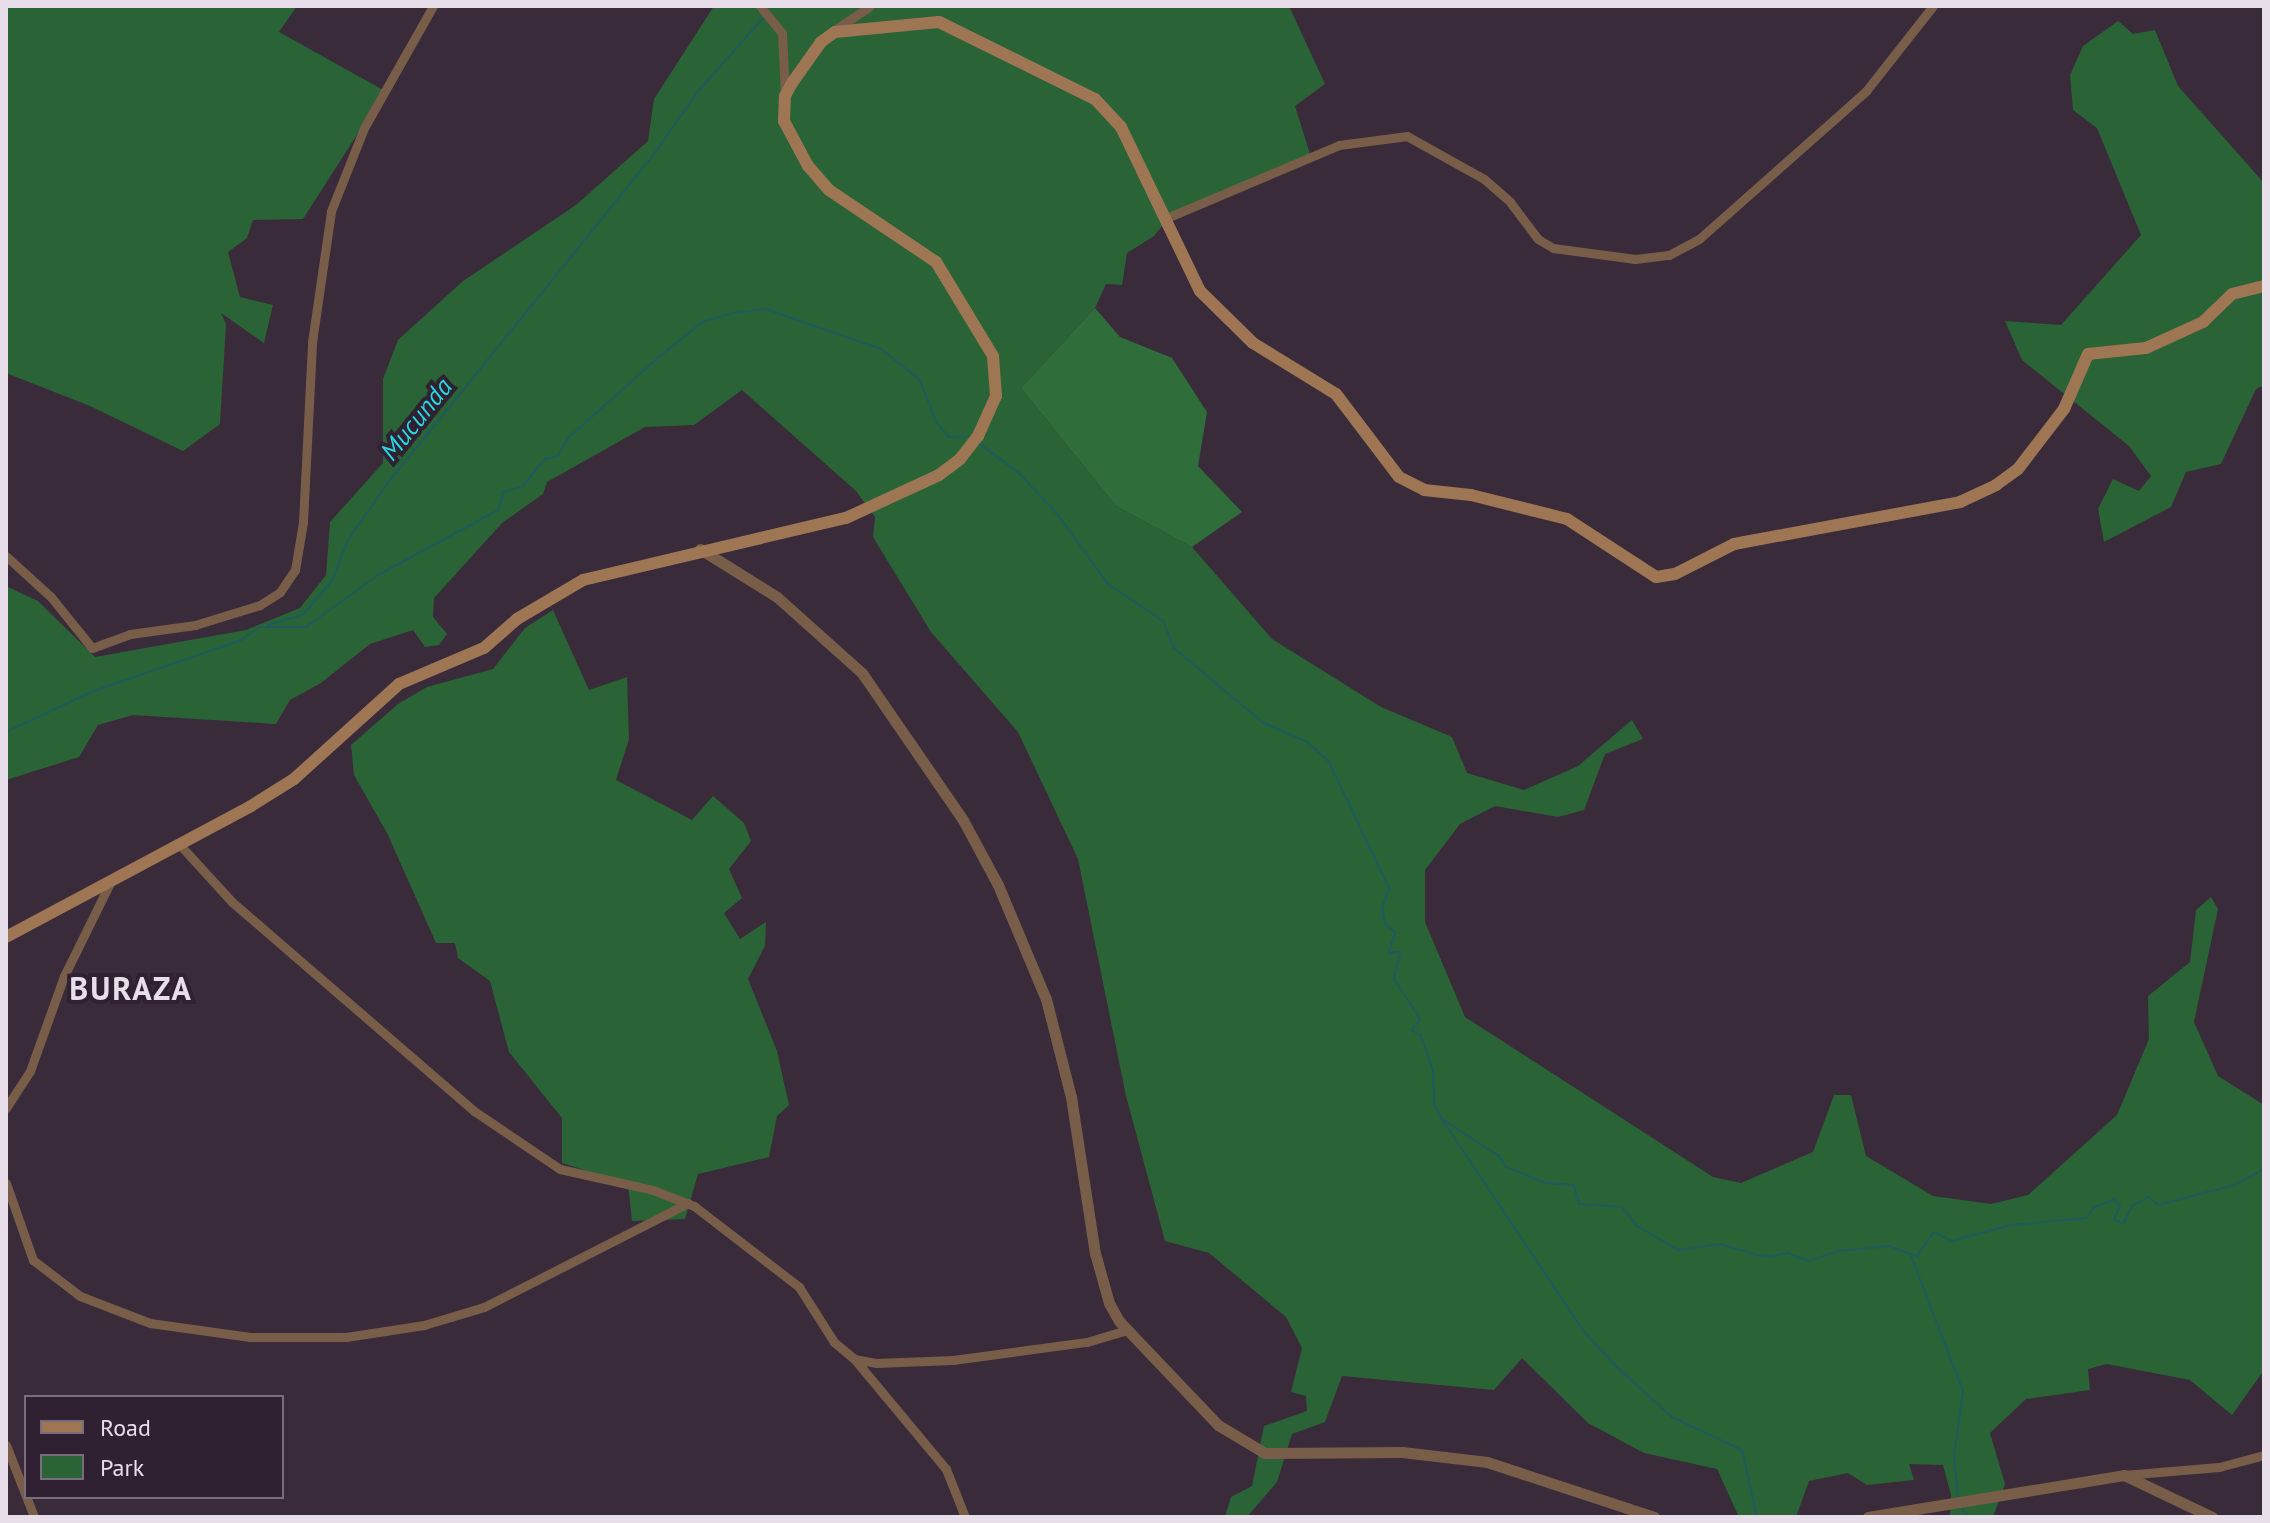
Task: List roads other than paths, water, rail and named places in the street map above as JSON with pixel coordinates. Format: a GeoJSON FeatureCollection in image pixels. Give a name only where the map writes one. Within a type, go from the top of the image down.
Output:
{"type":"FeatureCollection","features":[{"type":"Feature","properties":{"kind":"main road"},"geometry":{"type":"LineString","coordinates":[[6,937],[180,845],[294,779],[399,684],[484,648],[556,594],[596,576],[855,514],[939,475],[976,438],[998,386],[995,360],[979,331],[933,259],[837,197],[817,178],[789,135],[783,116],[785,96],[828,35],[869,25],[939,22],[1095,99],[1121,127],[1205,297],[1253,343],[1336,394],[1407,483],[1567,519],[1656,577],[1675,574],[1734,544],[1846,519],[1944,505],[1996,485],[2018,469],[2064,409],[2088,354],[2146,348],[2203,322],[2232,294],[2264,286]]}},
{"type":"Feature","properties":{"kind":"street"},"geometry":{"type":"LineString","coordinates":[[6,556],[51,597],[92,648],[130,634],[195,625],[260,605],[280,592],[295,570],[303,522],[312,342],[331,211],[364,128],[433,6]]}},
{"type":"Feature","properties":{"kind":"street"},"geometry":{"type":"LineString","coordinates":[[828,35],[870,6]]}},
{"type":"Feature","properties":{"kind":"street"},"geometry":{"type":"LineString","coordinates":[[1164,219],[1339,145],[1407,136],[1484,179],[1510,202],[1538,239],[1553,248],[1635,259],[1669,255],[1699,239],[1866,91],[1933,6]]}},
{"type":"Feature","properties":{"kind":"street"},"geometry":{"type":"LineString","coordinates":[[764,11],[782,33],[785,96]]}},
{"type":"Feature","properties":{"kind":"street"},"geometry":{"type":"LineString","coordinates":[[700,549],[777,597],[862,673],[963,820],[998,885],[1046,999],[1071,1097],[1098,1265],[1109,1303],[1127,1330],[1218,1425],[1255,1450],[1291,1456],[1402,1452],[1474,1460],[1654,1517]]}},
{"type":"Feature","properties":{"kind":"street"},"geometry":{"type":"LineString","coordinates":[[180,845],[232,902],[440,1084],[521,1147],[560,1169],[688,1203],[799,1287],[834,1342],[854,1359],[946,1469],[965,1517]]}},
{"type":"Feature","properties":{"kind":"street"},"geometry":{"type":"LineString","coordinates":[[6,1108],[30,1071],[64,976],[110,883]]}},
{"type":"Feature","properties":{"kind":"street"},"geometry":{"type":"LineString","coordinates":[[6,1183],[33,1260],[80,1296],[150,1323],[250,1337],[346,1337],[424,1325],[484,1307],[688,1203]]}},
{"type":"Feature","properties":{"kind":"street"},"geometry":{"type":"LineString","coordinates":[[854,1359],[876,1363],[953,1360],[1087,1342],[1127,1330]]}},
{"type":"Feature","properties":{"kind":"street"},"geometry":{"type":"LineString","coordinates":[[6,1445],[24,1491]]}},
{"type":"Feature","properties":{"kind":"street"},"geometry":{"type":"LineString","coordinates":[[1868,1517],[2124,1475],[2219,1467],[2264,1455]]}},
{"type":"Feature","properties":{"kind":"street"},"geometry":{"type":"LineString","coordinates":[[2124,1475],[2212,1517]]}},
{"type":"Feature","properties":{"kind":"waterway","name":"Mucunda"},"geometry":{"type":"LineString","coordinates":[[268,625],[303,614],[332,581],[348,540],[387,484],[649,161],[699,90],[764,17]]}},
{"type":"Feature","properties":{"kind":"waterway"},"geometry":{"type":"LineString","coordinates":[[259,627],[306,627],[378,575],[498,510],[503,492],[523,486],[545,459],[558,456],[567,439],[660,356],[704,321],[733,313],[766,309],[881,349],[920,380],[936,422],[949,437],[973,436]]}},
{"type":"Feature","properties":{"kind":"waterway"},"geometry":{"type":"LineString","coordinates":[[980,444],[1019,473],[1058,515],[1108,584],[1163,621],[1174,648],[1262,722],[1307,742],[1329,762],[1389,888],[1382,908],[1385,924],[1395,932],[1389,953],[1400,952],[1394,979],[1420,1019],[1412,1030],[1421,1036],[1433,1070],[1434,1105],[1442,1119],[1499,1156],[1506,1167],[1546,1183],[1574,1185],[1579,1204],[1622,1207],[1637,1226],[1678,1250],[1720,1244],[1764,1257],[1788,1253],[1808,1261],[1838,1251],[1889,1246],[1917,1256],[1934,1232],[1952,1241],[2011,1225],[2087,1218],[2093,1208],[2114,1199],[2120,1206],[2114,1219],[2123,1224],[2132,1206],[2149,1197],[2158,1205],[2234,1185],[2264,1169]]}},
{"type":"Feature","properties":{"kind":"waterway","name":"Mucunda"},"geometry":{"type":"LineString","coordinates":[[6,732],[91,692],[241,640],[258,628]]}},
{"type":"Feature","properties":{"kind":"waterway"},"geometry":{"type":"LineString","coordinates":[[1443,1121],[1585,1333],[1672,1417],[1742,1450],[1757,1517]]}},
{"type":"Feature","properties":{"kind":"waterway"},"geometry":{"type":"LineString","coordinates":[[1911,1256],[1963,1391],[1954,1456],[1958,1499]]}},
{"type":"Feature","properties":{"kind":"waterway"},"geometry":{"type":"LineString","coordinates":[[1962,1508],[1968,1517]]}},
{"type":"Feature","properties":{"kind":"district","name":"BURAZA"},"geometry":{"type":"Point","coordinates":[131,988]}}]}
